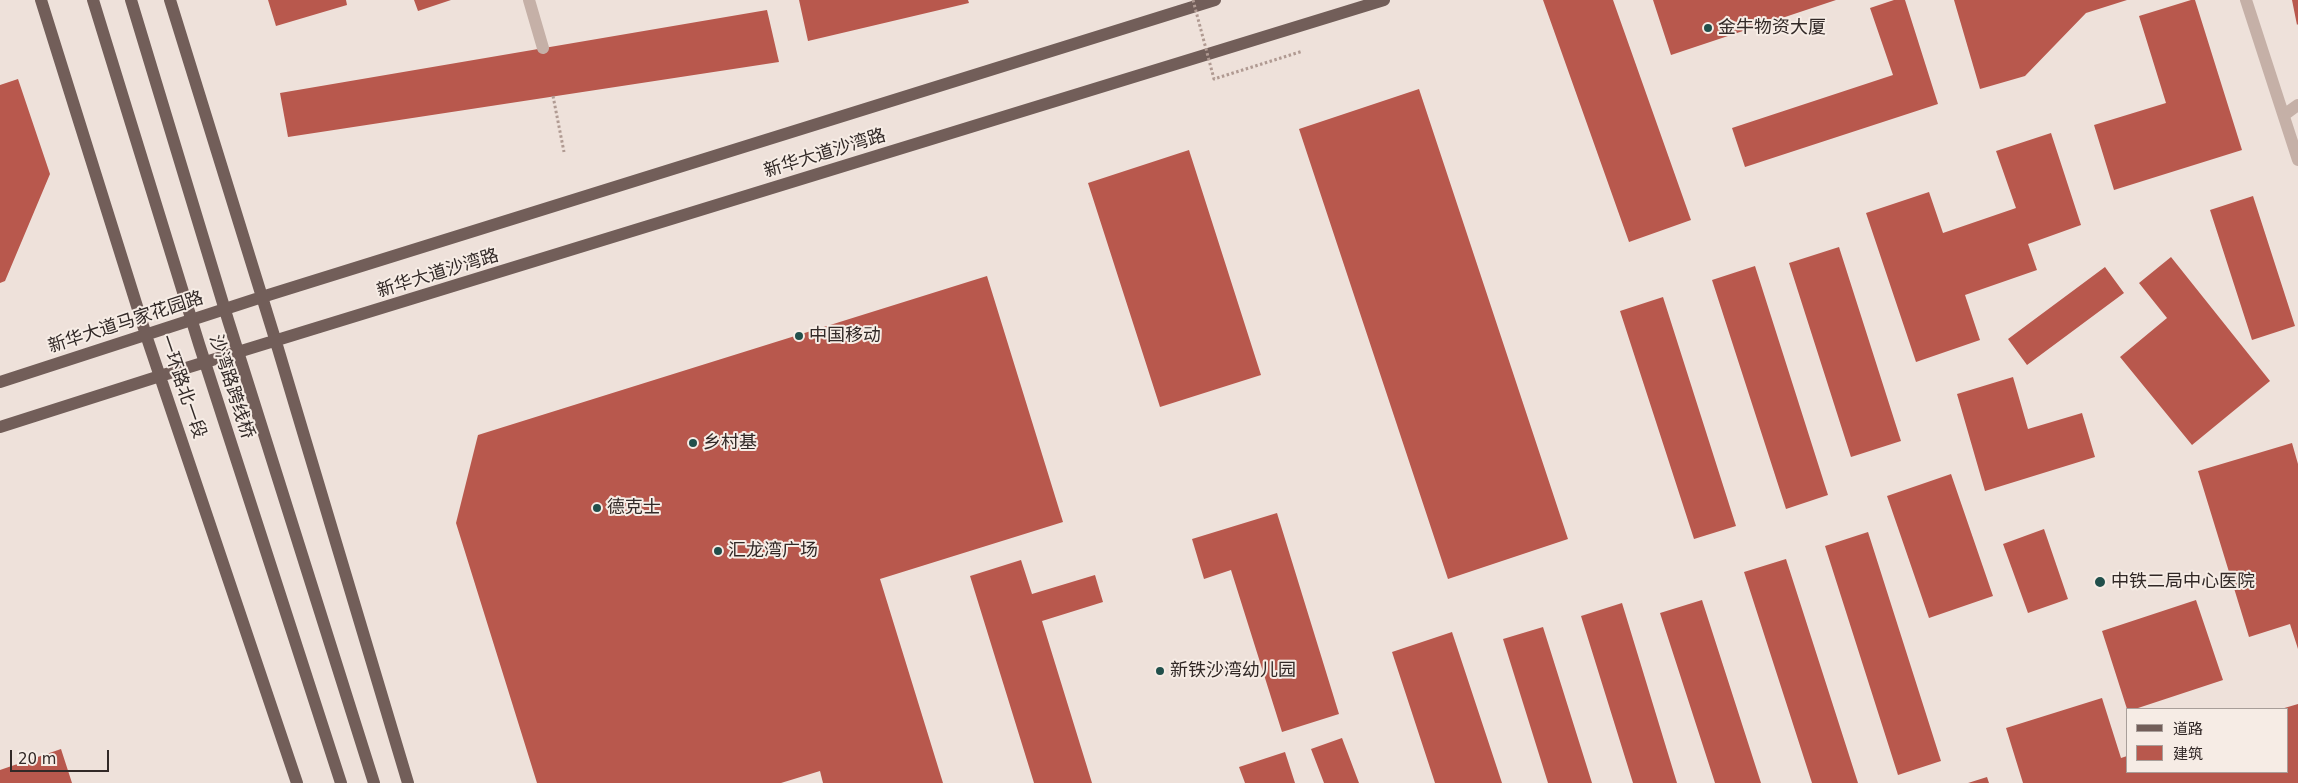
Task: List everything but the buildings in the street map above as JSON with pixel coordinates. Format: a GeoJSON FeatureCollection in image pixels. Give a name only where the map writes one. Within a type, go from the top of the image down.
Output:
{"type":"FeatureCollection","features":[{"type":"Feature","properties":{"kind":"main road","name":"一环路北一段"},"geometry":{"type":"LineString","coordinates":[[41,0],[146,335],[297,783]]}},
{"type":"Feature","properties":{"kind":"main road","name":"沙湾路跨线桥"},"geometry":{"type":"LineString","coordinates":[[93,0],[199,344],[341,783]]}},
{"type":"Feature","properties":{"kind":"main road","name":"沙湾路跨线桥"},"geometry":{"type":"LineString","coordinates":[[131,0],[228,320],[374,783]]}},
{"type":"Feature","properties":{"kind":"main road"},"geometry":{"type":"LineString","coordinates":[[170,0],[276,342],[408,783]]}},
{"type":"Feature","properties":{"kind":"main road","name":"新华大道沙湾路"},"geometry":{"type":"LineString","coordinates":[[262,298],[1215,0]]}},
{"type":"Feature","properties":{"kind":"main road","name":"新华大道沙湾路"},"geometry":{"type":"LineString","coordinates":[[276,342],[1384,0]]}},
{"type":"Feature","properties":{"kind":"main road","name":"新华大道马家花园路"},"geometry":{"type":"LineString","coordinates":[[0,382],[262,298]]}},
{"type":"Feature","properties":{"kind":"main road"},"geometry":{"type":"LineString","coordinates":[[0,427],[160,376],[276,342]]}},
{"type":"Feature","properties":{"kind":"street"},"geometry":{"type":"LineString","coordinates":[[529,0],[543,48]]}},
{"type":"Feature","properties":{"kind":"street"},"geometry":{"type":"LineString","coordinates":[[2246,0],[2298,160]]}},
{"type":"Feature","properties":{"kind":"street"},"geometry":{"type":"LineString","coordinates":[[2284,115],[2298,105]]}},
{"type":"Feature","properties":{"kind":"path"},"geometry":{"type":"LineString","coordinates":[[1193,0],[1214,79],[1303,50]]}},
{"type":"Feature","properties":{"kind":"path"},"geometry":{"type":"LineString","coordinates":[[553,96],[564,152]]}},
{"type":"Feature","properties":{"kind":"place","name":"金牛物资大厦"},"geometry":{"type":"Point","coordinates":[1708,28]}},
{"type":"Feature","properties":{"kind":"place","name":"中国移动"},"geometry":{"type":"Point","coordinates":[799,336]}},
{"type":"Feature","properties":{"kind":"place","name":"乡村基"},"geometry":{"type":"Point","coordinates":[693,443]}},
{"type":"Feature","properties":{"kind":"place","name":"德克士"},"geometry":{"type":"Point","coordinates":[597,508]}},
{"type":"Feature","properties":{"kind":"place","name":"汇龙湾广场"},"geometry":{"type":"Point","coordinates":[718,551]}},
{"type":"Feature","properties":{"kind":"place","name":"中铁二局中心医院"},"geometry":{"type":"Point","coordinates":[2100,582]}},
{"type":"Feature","properties":{"kind":"place","name":"新铁沙湾幼儿园"},"geometry":{"type":"Point","coordinates":[1160,671]}}]}
